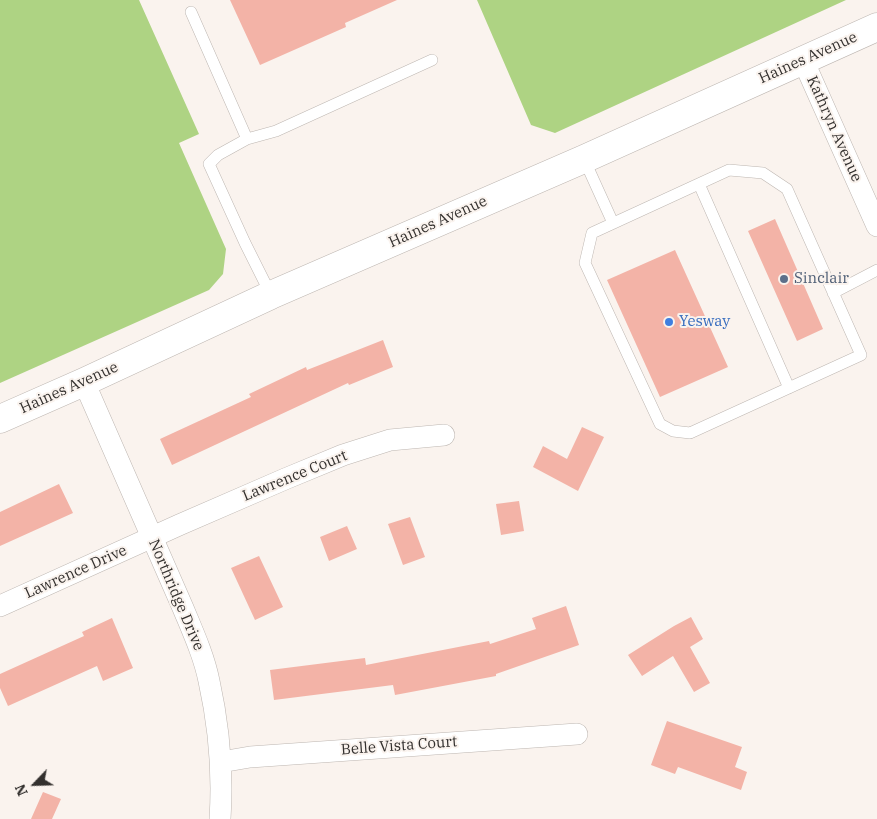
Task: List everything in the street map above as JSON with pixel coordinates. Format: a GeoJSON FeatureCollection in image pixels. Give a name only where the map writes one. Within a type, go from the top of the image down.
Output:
{"type":"FeatureCollection","features":[{"type":"Feature","properties":{"kind":"main road","name":"Haines Avenue"},"geometry":{"type":"LineString","coordinates":[[0,419],[271,295],[584,159],[877,27]]}},
{"type":"Feature","properties":{"kind":"street","name":"Kathryn Avenue"},"geometry":{"type":"LineString","coordinates":[[803,60],[877,226]]}},
{"type":"Feature","properties":{"kind":"street","name":"Northridge Drive"},"geometry":{"type":"LineString","coordinates":[[84,382],[194,634],[209,679],[217,722],[221,762],[220,819]]}},
{"type":"Feature","properties":{"kind":"street","name":"Lawrence Court"},"geometry":{"type":"LineString","coordinates":[[152,538],[284,479],[343,455],[390,440],[444,435]]}},
{"type":"Feature","properties":{"kind":"street","name":"Lawrence Drive"},"geometry":{"type":"LineString","coordinates":[[0,606],[152,538]]}},
{"type":"Feature","properties":{"kind":"street","name":"Belle Vista Court"},"geometry":{"type":"LineString","coordinates":[[221,762],[250,757],[577,734]]}},
{"type":"Feature","properties":{"kind":"lane"},"geometry":{"type":"LineString","coordinates":[[191,12],[247,139]]}},
{"type":"Feature","properties":{"kind":"lane"},"geometry":{"type":"LineString","coordinates":[[271,295],[244,243],[209,164],[218,155],[247,139],[276,131],[432,60]]}},
{"type":"Feature","properties":{"kind":"lane"},"geometry":{"type":"LineString","coordinates":[[584,159],[613,223]]}},
{"type":"Feature","properties":{"kind":"lane"},"geometry":{"type":"LineString","coordinates":[[729,170],[763,172],[786,189],[861,355],[690,433],[673,430],[660,424],[585,263],[592,233],[699,184],[729,170]]}},
{"type":"Feature","properties":{"kind":"lane"},"geometry":{"type":"LineString","coordinates":[[699,184],[789,388]]}},
{"type":"Feature","properties":{"kind":"lane"},"geometry":{"type":"LineString","coordinates":[[833,293],[877,270]]}},
{"type":"Feature","properties":{"kind":"green space"},"geometry":{"type":"Polygon","coordinates":[[[0,0],[139,0],[199,134],[179,143],[226,249],[223,274],[209,290],[0,383],[0,0]]]}},
{"type":"Feature","properties":{"kind":"green space"},"geometry":{"type":"Polygon","coordinates":[[[477,0],[846,0],[555,133],[531,125],[477,0]]]}},
{"type":"Feature","properties":{"kind":"building"},"geometry":{"type":"Polygon","coordinates":[[[230,0],[397,0],[345,23],[346,27],[260,65],[230,0]]]}},
{"type":"Feature","properties":{"kind":"building"},"geometry":{"type":"Polygon","coordinates":[[[775,219],[823,329],[797,341],[748,231],[775,219]]]}},
{"type":"Feature","properties":{"kind":"building"},"geometry":{"type":"Polygon","coordinates":[[[675,250],[728,367],[660,397],[607,280],[675,250]]]}},
{"type":"Feature","properties":{"kind":"building"},"geometry":{"type":"Polygon","coordinates":[[[383,340],[393,367],[349,385],[348,383],[172,465],[160,439],[251,397],[249,394],[306,367],[307,370],[383,340]]]}},
{"type":"Feature","properties":{"kind":"building"},"geometry":{"type":"Polygon","coordinates":[[[582,427],[604,437],[578,491],[533,467],[543,446],[567,459],[582,427]]]}},
{"type":"Feature","properties":{"kind":"building"},"geometry":{"type":"Polygon","coordinates":[[[59,484],[73,513],[0,546],[0,512],[59,484]]]}},
{"type":"Feature","properties":{"kind":"building"},"geometry":{"type":"Polygon","coordinates":[[[519,501],[524,531],[501,535],[496,504],[519,501]]]}},
{"type":"Feature","properties":{"kind":"building"},"geometry":{"type":"Polygon","coordinates":[[[410,517],[425,557],[403,565],[388,524],[410,517]]]}},
{"type":"Feature","properties":{"kind":"building"},"geometry":{"type":"Polygon","coordinates":[[[347,526],[357,549],[329,561],[320,537],[347,526]]]}},
{"type":"Feature","properties":{"kind":"building"},"geometry":{"type":"Polygon","coordinates":[[[259,556],[283,607],[255,620],[231,568],[259,556]]]}},
{"type":"Feature","properties":{"kind":"building"},"geometry":{"type":"Polygon","coordinates":[[[566,606],[579,645],[496,674],[496,676],[395,695],[393,685],[274,700],[270,670],[365,658],[366,665],[489,641],[490,644],[536,629],[532,618],[566,606]]]}},
{"type":"Feature","properties":{"kind":"building"},"geometry":{"type":"Polygon","coordinates":[[[691,617],[703,639],[690,647],[710,683],[694,692],[673,656],[642,676],[628,655],[691,617]]]}},
{"type":"Feature","properties":{"kind":"building"},"geometry":{"type":"Polygon","coordinates":[[[112,618],[133,668],[103,681],[97,666],[8,706],[0,688],[0,674],[84,636],[82,632],[112,618]]]}},
{"type":"Feature","properties":{"kind":"building"},"geometry":{"type":"Polygon","coordinates":[[[667,721],[742,747],[735,767],[747,772],[741,790],[678,767],[675,774],[651,765],[667,721]]]}},
{"type":"Feature","properties":{"kind":"building"},"geometry":{"type":"Polygon","coordinates":[[[43,792],[61,799],[52,819],[31,819],[43,792]]]}},
{"type":"Feature","properties":{"kind":"place","name":"Sinclair"},"geometry":{"type":"Point","coordinates":[784,279]}},
{"type":"Feature","properties":{"kind":"place","name":"Yesway"},"geometry":{"type":"Point","coordinates":[669,322]}}]}
